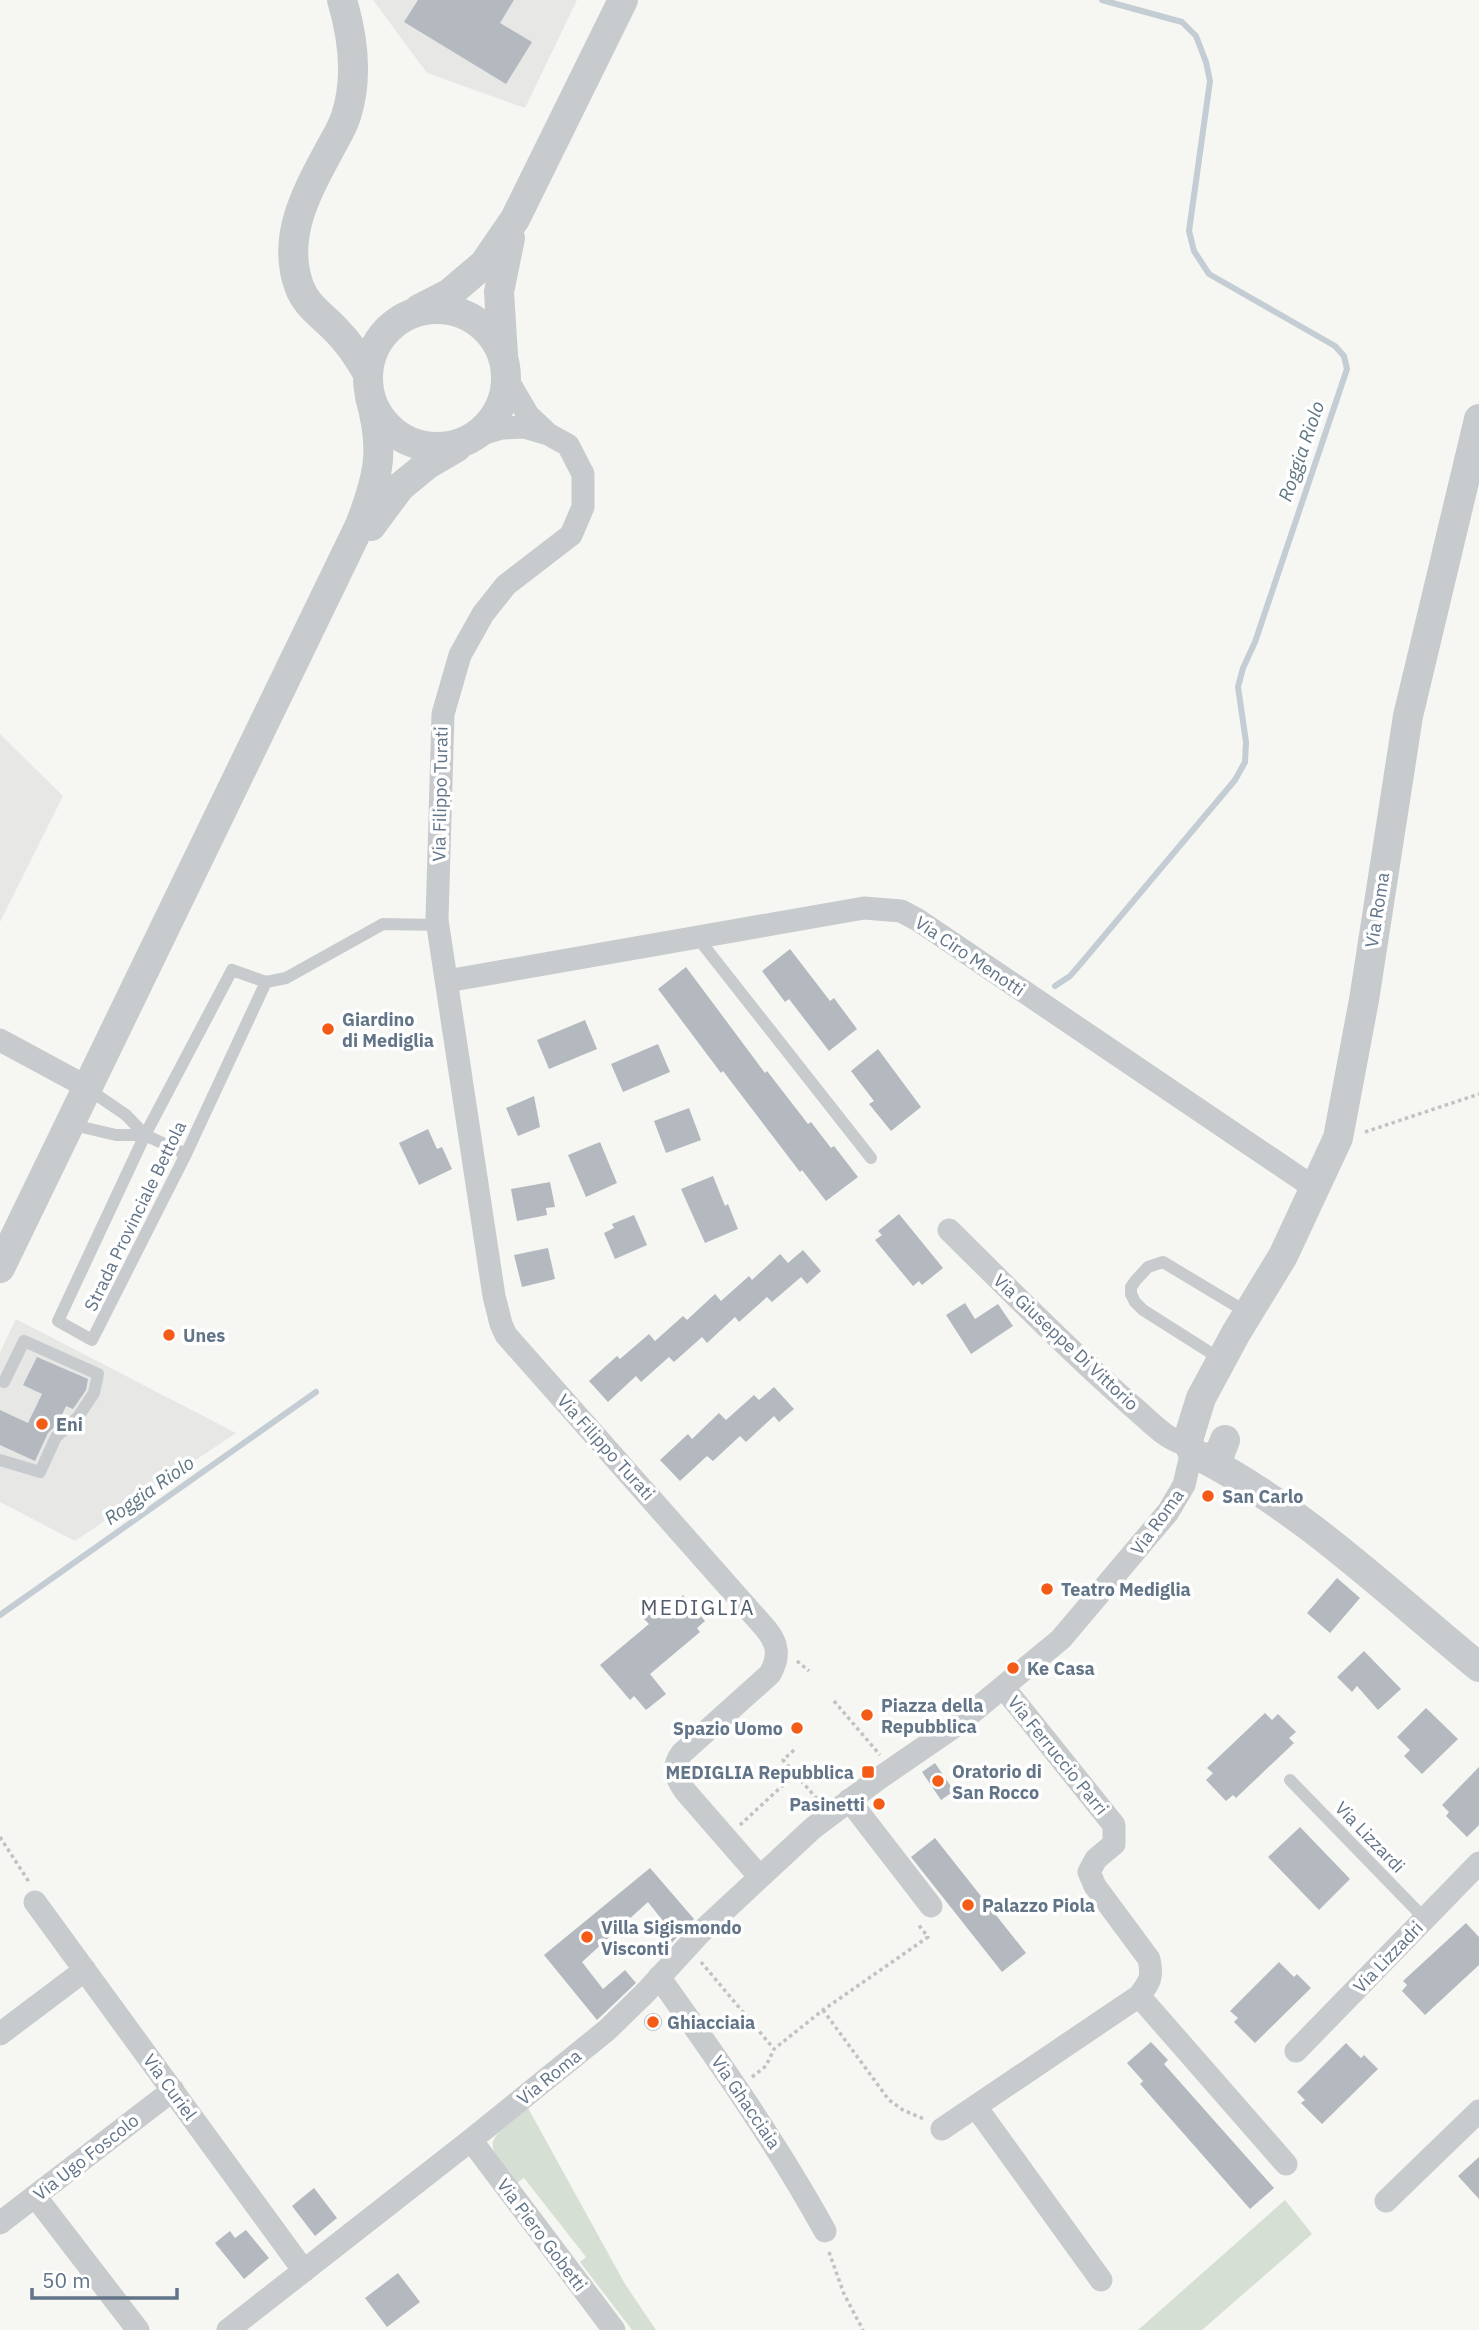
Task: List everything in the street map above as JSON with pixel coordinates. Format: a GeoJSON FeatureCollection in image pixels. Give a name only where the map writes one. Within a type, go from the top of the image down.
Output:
{"type":"FeatureCollection","features":[{"type":"Feature","properties":{"kind":"street"},"geometry":{"type":"LineString","coordinates":[[341,0],[351,35],[351,93],[346,119],[308,191],[295,224],[291,258],[299,289],[314,311],[335,328],[354,351],[379,416],[392,432],[410,442],[429,447],[450,447],[473,437]]}},
{"type":"Feature","properties":{"kind":"street"},"geometry":{"type":"LineString","coordinates":[[0,1268],[360,525],[374,489],[380,454],[379,427],[369,386],[377,343],[398,322],[450,293],[484,264],[515,219],[623,0]]}},
{"type":"Feature","properties":{"kind":"street"},"geometry":{"type":"LineString","coordinates":[[329,591],[400,487],[428,464],[473,437],[493,419],[503,400],[505,367],[499,322],[499,292],[506,250],[515,219]]}},
{"type":"Feature","properties":{"kind":"street"},"geometry":{"type":"LineString","coordinates":[[335,328],[360,334],[431,309],[454,310],[475,320],[491,335],[505,367]]}},
{"type":"Feature","properties":{"kind":"street","name":"Via Filippo Turati"},"geometry":{"type":"LineString","coordinates":[[505,367],[528,415],[548,434]]}},
{"type":"Feature","properties":{"kind":"street","name":"Via Roma"},"geometry":{"type":"LineString","coordinates":[[228,2330],[614,2024],[759,1876],[830,1815],[942,1736],[1061,1639],[1168,1512],[1184,1485],[1198,1404],[1283,1256],[1338,1138],[1364,1000],[1408,716],[1479,419]]}},
{"type":"Feature","properties":{"kind":"street","name":"Via Filippo Turati"},"geometry":{"type":"LineString","coordinates":[[473,437],[502,428],[524,427],[548,434],[568,445],[583,474],[583,507],[571,535],[506,585],[483,614],[460,655],[443,715],[438,925],[494,1296],[503,1330],[757,1618],[776,1645],[777,1657],[770,1674],[682,1753],[674,1766],[682,1787],[759,1876]]}},
{"type":"Feature","properties":{"kind":"street","name":"Via Ciro Menotti"},"geometry":{"type":"LineString","coordinates":[[447,981],[864,908],[901,911],[919,920],[1316,1189]]}},
{"type":"Feature","properties":{"kind":"street"},"geometry":{"type":"LineString","coordinates":[[0,1040],[87,1087]]}},
{"type":"Feature","properties":{"kind":"street","name":"Via Giuseppe Di Vittorio"},"geometry":{"type":"LineString","coordinates":[[949,1230],[1108,1384],[1165,1434],[1177,1443],[1192,1446],[1303,1522],[1479,1667]]}},
{"type":"Feature","properties":{"kind":"street"},"geometry":{"type":"LineString","coordinates":[[1192,1446],[1208,1458],[1222,1450],[1224,1434],[1214,1405],[1218,1369]]}},
{"type":"Feature","properties":{"kind":"street","name":"Via Giuseppe Di Vittorio"},"geometry":{"type":"LineString","coordinates":[[1224,1434],[1231,1459],[1248,1482]]}},
{"type":"Feature","properties":{"kind":"street","name":"Via Ferruccio Parri"},"geometry":{"type":"LineString","coordinates":[[1004,1688],[1114,1825],[1114,1844],[1096,1859],[1089,1872],[1095,1886],[1149,1959],[1152,1981],[1139,1996]]}},
{"type":"Feature","properties":{"kind":"street"},"geometry":{"type":"LineString","coordinates":[[849,1800],[931,1906]]}},
{"type":"Feature","properties":{"kind":"street","name":"Via Lizzadri"},"geometry":{"type":"LineString","coordinates":[[1296,2051],[1479,1863]]}},
{"type":"Feature","properties":{"kind":"street","name":"Via Curiel"},"geometry":{"type":"LineString","coordinates":[[35,1902],[304,2272]]}},
{"type":"Feature","properties":{"kind":"street"},"geometry":{"type":"LineString","coordinates":[[0,2035],[85,1970]]}},
{"type":"Feature","properties":{"kind":"street","name":"Via Ghacciaia"},"geometry":{"type":"LineString","coordinates":[[659,1978],[738,2087],[798,2182],[825,2231]]}},
{"type":"Feature","properties":{"kind":"street"},"geometry":{"type":"LineString","coordinates":[[943,2129],[1139,1996],[1286,2164]]}},
{"type":"Feature","properties":{"kind":"street","name":"Via Ugo Foscolo"},"geometry":{"type":"LineString","coordinates":[[0,2223],[173,2090]]}},
{"type":"Feature","properties":{"kind":"street"},"geometry":{"type":"LineString","coordinates":[[976,2107],[1101,2280]]}},
{"type":"Feature","properties":{"kind":"street"},"geometry":{"type":"LineString","coordinates":[[1386,2201],[1479,2111]]}},
{"type":"Feature","properties":{"kind":"street","name":"Via Piero Gobetti"},"geometry":{"type":"LineString","coordinates":[[471,2140],[610,2329]]}},
{"type":"Feature","properties":{"kind":"street"},"geometry":{"type":"LineString","coordinates":[[35,2196],[138,2330]]}},
{"type":"Feature","properties":{"kind":"lane"},"geometry":{"type":"LineString","coordinates":[[266,982],[286,978],[383,924],[438,925]]}},
{"type":"Feature","properties":{"kind":"lane"},"geometry":{"type":"LineString","coordinates":[[697,937],[871,1158]]}},
{"type":"Feature","properties":{"kind":"lane","name":"Strada Provinciale Bettola"},"geometry":{"type":"LineString","coordinates":[[232,970],[266,982],[186,1154],[92,1340],[58,1321],[145,1135],[232,970]]}},
{"type":"Feature","properties":{"kind":"lane"},"geometry":{"type":"LineString","coordinates":[[87,1087],[126,1115],[145,1135],[186,1154]]}},
{"type":"Feature","properties":{"kind":"lane"},"geometry":{"type":"LineString","coordinates":[[69,1124],[116,1135],[145,1135]]}},
{"type":"Feature","properties":{"kind":"lane"},"geometry":{"type":"LineString","coordinates":[[1218,1369],[1143,1310],[1131,1294],[1132,1287],[1148,1267],[1163,1262],[1248,1313]]}},
{"type":"Feature","properties":{"kind":"lane"},"geometry":{"type":"LineString","coordinates":[[0,1460],[40,1472],[56,1437],[78,1416],[94,1393],[98,1374],[24,1341],[1,1382]]}},
{"type":"Feature","properties":{"kind":"lane","name":"Via Lizzardi"},"geometry":{"type":"LineString","coordinates":[[1290,1780],[1424,1919]]}},
{"type":"Feature","properties":{"kind":"path"},"geometry":{"type":"LineString","coordinates":[[1338,1138],[1395,1123],[1479,1094]]}},
{"type":"Feature","properties":{"kind":"path"},"geometry":{"type":"LineString","coordinates":[[834,1701],[891,1770]]}},
{"type":"Feature","properties":{"kind":"path"},"geometry":{"type":"LineString","coordinates":[[794,1750],[783,1760],[830,1815]]}},
{"type":"Feature","properties":{"kind":"path"},"geometry":{"type":"LineString","coordinates":[[725,1838],[795,1774]]}},
{"type":"Feature","properties":{"kind":"path"},"geometry":{"type":"LineString","coordinates":[[0,1837],[28,1878],[35,1902]]}},
{"type":"Feature","properties":{"kind":"path"},"geometry":{"type":"LineString","coordinates":[[738,2087],[766,2066],[774,2049],[822,2010],[928,1937],[914,1918],[931,1906]]}},
{"type":"Feature","properties":{"kind":"path"},"geometry":{"type":"LineString","coordinates":[[688,1946],[774,2049]]}},
{"type":"Feature","properties":{"kind":"path"},"geometry":{"type":"LineString","coordinates":[[822,2010],[889,2100],[903,2110],[943,2129]]}},
{"type":"Feature","properties":{"kind":"path"},"geometry":{"type":"LineString","coordinates":[[825,2231],[831,2260],[863,2330]]}},
{"type":"Feature","properties":{"kind":"shaded area"},"geometry":{"type":"Polygon","coordinates":[[[373,0],[577,0],[525,108],[427,73],[373,0]]]}},
{"type":"Feature","properties":{"kind":"shaded area"},"geometry":{"type":"Polygon","coordinates":[[[0,734],[63,796],[0,922],[0,734]]]}},
{"type":"Feature","properties":{"kind":"shaded area"},"geometry":{"type":"Polygon","coordinates":[[[16,1319],[236,1433],[75,1541],[0,1502],[0,1352],[16,1319]]]}},
{"type":"Feature","properties":{"kind":"shaded area"},"geometry":{"type":"Polygon","coordinates":[[[528,2108],[625,2284],[656,2330],[632,2330],[580,2262],[586,2257],[524,2178],[517,2183],[497,2157],[493,2149],[496,2136],[528,2108]]]}},
{"type":"Feature","properties":{"kind":"shaded area"},"geometry":{"type":"Polygon","coordinates":[[[1285,2200],[1312,2234],[1202,2330],[1138,2330],[1285,2200]]]}},
{"type":"Feature","properties":{"kind":"building"},"geometry":{"type":"Polygon","coordinates":[[[418,0],[514,0],[500,23],[532,42],[506,84],[404,22],[418,0]]]}},
{"type":"Feature","properties":{"kind":"building"},"geometry":{"type":"Polygon","coordinates":[[[790,949],[830,1001],[834,998],[857,1029],[829,1051],[789,999],[785,1002],[762,971],[790,949]]]}},
{"type":"Feature","properties":{"kind":"building"},"geometry":{"type":"Polygon","coordinates":[[[686,967],[765,1073],[767,1071],[808,1124],[811,1122],[831,1148],[834,1146],[858,1177],[826,1201],[802,1170],[800,1172],[723,1071],[721,1073],[658,989],[686,967]]]}},
{"type":"Feature","properties":{"kind":"building"},"geometry":{"type":"Polygon","coordinates":[[[585,1020],[597,1049],[549,1069],[537,1040],[585,1020]]]}},
{"type":"Feature","properties":{"kind":"building"},"geometry":{"type":"Polygon","coordinates":[[[658,1044],[670,1072],[623,1092],[611,1064],[658,1044]]]}},
{"type":"Feature","properties":{"kind":"building"},"geometry":{"type":"Polygon","coordinates":[[[878,1049],[921,1107],[891,1131],[869,1104],[874,1101],[851,1071],[878,1049]]]}},
{"type":"Feature","properties":{"kind":"building"},"geometry":{"type":"Polygon","coordinates":[[[534,1096],[540,1127],[518,1136],[506,1108],[534,1096]]]}},
{"type":"Feature","properties":{"kind":"building"},"geometry":{"type":"Polygon","coordinates":[[[689,1108],[701,1140],[666,1153],[654,1121],[689,1108]]]}},
{"type":"Feature","properties":{"kind":"building"},"geometry":{"type":"Polygon","coordinates":[[[428,1129],[437,1149],[442,1147],[452,1169],[419,1185],[399,1143],[428,1129]]]}},
{"type":"Feature","properties":{"kind":"building"},"geometry":{"type":"Polygon","coordinates":[[[600,1142],[617,1183],[586,1197],[568,1155],[600,1142]]]}},
{"type":"Feature","properties":{"kind":"building"},"geometry":{"type":"Polygon","coordinates":[[[713,1176],[738,1229],[705,1243],[681,1189],[713,1176]]]}},
{"type":"Feature","properties":{"kind":"building"},"geometry":{"type":"Polygon","coordinates":[[[550,1182],[555,1207],[546,1208],[547,1215],[517,1221],[511,1189],[550,1182]]]}},
{"type":"Feature","properties":{"kind":"building"},"geometry":{"type":"Polygon","coordinates":[[[899,1214],[943,1268],[922,1285],[919,1281],[913,1286],[875,1240],[882,1235],[878,1231],[899,1214]]]}},
{"type":"Feature","properties":{"kind":"building"},"geometry":{"type":"Polygon","coordinates":[[[634,1215],[647,1245],[615,1259],[604,1233],[614,1228],[612,1224],[634,1215]]]}},
{"type":"Feature","properties":{"kind":"building"},"geometry":{"type":"Polygon","coordinates":[[[548,1248],[555,1279],[522,1287],[514,1255],[548,1248]]]}},
{"type":"Feature","properties":{"kind":"building"},"geometry":{"type":"Polygon","coordinates":[[[803,1250],[821,1271],[807,1284],[801,1277],[772,1302],[767,1297],[739,1322],[735,1317],[707,1343],[702,1337],[674,1362],[669,1357],[641,1382],[636,1376],[608,1402],[589,1381],[617,1356],[620,1359],[649,1334],[655,1341],[683,1316],[687,1320],[715,1294],[721,1301],[749,1276],[752,1280],[780,1254],[788,1263],[803,1250]]]}},
{"type":"Feature","properties":{"kind":"building"},"geometry":{"type":"Polygon","coordinates":[[[965,1303],[975,1319],[998,1304],[1013,1326],[971,1354],[946,1315],[965,1303]]]}},
{"type":"Feature","properties":{"kind":"building"},"geometry":{"type":"Polygon","coordinates":[[[37,1357],[88,1379],[86,1390],[73,1409],[66,1406],[58,1423],[48,1433],[35,1461],[0,1445],[0,1410],[28,1423],[42,1394],[23,1385],[37,1357]]]}},
{"type":"Feature","properties":{"kind":"building"},"geometry":{"type":"Polygon","coordinates":[[[774,1387],[794,1409],[779,1422],[774,1416],[746,1442],[740,1436],[713,1461],[707,1456],[680,1481],[660,1460],[688,1434],[692,1439],[719,1413],[726,1420],[754,1395],[759,1400],[774,1387]]]}},
{"type":"Feature","properties":{"kind":"building"},"geometry":{"type":"Polygon","coordinates":[[[1337,1578],[1360,1598],[1330,1633],[1307,1613],[1337,1578]]]}},
{"type":"Feature","properties":{"kind":"building"},"geometry":{"type":"Polygon","coordinates":[[[683,1595],[705,1621],[697,1628],[700,1632],[650,1674],[666,1694],[646,1710],[634,1696],[630,1700],[600,1665],[649,1624],[644,1619],[656,1609],[660,1614],[683,1595]]]}},
{"type":"Feature","properties":{"kind":"building"},"geometry":{"type":"Polygon","coordinates":[[[1364,1651],[1401,1689],[1378,1710],[1357,1686],[1352,1692],[1337,1677],[1364,1651]]]}},
{"type":"Feature","properties":{"kind":"building"},"geometry":{"type":"Polygon","coordinates":[[[1426,1708],[1458,1739],[1422,1774],[1404,1756],[1410,1750],[1397,1737],[1426,1708]]]}},
{"type":"Feature","properties":{"kind":"building"},"geometry":{"type":"Polygon","coordinates":[[[1265,1713],[1272,1720],[1278,1714],[1296,1732],[1289,1738],[1294,1743],[1236,1798],[1233,1795],[1226,1801],[1206,1780],[1213,1773],[1207,1768],[1265,1713]]]}},
{"type":"Feature","properties":{"kind":"building","name":"Oratorio di San Rocco"},"geometry":{"type":"Polygon","coordinates":[[[935,1763],[954,1791],[941,1800],[922,1772],[935,1763]]]}},
{"type":"Feature","properties":{"kind":"building"},"geometry":{"type":"Polygon","coordinates":[[[1479,1767],[1479,1825],[1467,1837],[1446,1816],[1449,1812],[1442,1805],[1479,1767]]]}},
{"type":"Feature","properties":{"kind":"building"},"geometry":{"type":"Polygon","coordinates":[[[1300,1827],[1350,1879],[1319,1910],[1268,1857],[1300,1827]]]}},
{"type":"Feature","properties":{"kind":"building","name":"Palazzo Piola"},"geometry":{"type":"Polygon","coordinates":[[[935,1838],[1026,1953],[1002,1972],[911,1857],[935,1838]]]}},
{"type":"Feature","properties":{"kind":"building","name":"Villa Sigismondo Visconti"},"geometry":{"type":"Polygon","coordinates":[[[650,1868],[694,1919],[663,1952],[655,1944],[670,1930],[648,1902],[582,1962],[603,1989],[625,1970],[636,1983],[597,2020],[544,1955],[650,1868]]]}},
{"type":"Feature","properties":{"kind":"building"},"geometry":{"type":"Polygon","coordinates":[[[1466,1923],[1479,1937],[1479,1965],[1425,2015],[1402,1991],[1407,1985],[1403,1981],[1466,1923]]]}},
{"type":"Feature","properties":{"kind":"building"},"geometry":{"type":"Polygon","coordinates":[[[1279,1962],[1294,1977],[1297,1974],[1311,1988],[1255,2043],[1234,2022],[1238,2018],[1230,2011],[1279,1962]]]}},
{"type":"Feature","properties":{"kind":"building","name":"Ghiacciaia"},"geometry":{"type":"Polygon","coordinates":[[[653,2013],[659,2016],[662,2022],[659,2028],[653,2031],[647,2028],[644,2022],[647,2016],[653,2013]]]}},
{"type":"Feature","properties":{"kind":"building"},"geometry":{"type":"Polygon","coordinates":[[[1151,2042],[1168,2060],[1164,2064],[1274,2188],[1250,2209],[1140,2084],[1143,2081],[1127,2063],[1151,2042]]]}},
{"type":"Feature","properties":{"kind":"building"},"geometry":{"type":"Polygon","coordinates":[[[1346,2043],[1361,2058],[1364,2055],[1378,2069],[1322,2124],[1301,2103],[1305,2100],[1297,2092],[1346,2043]]]}},
{"type":"Feature","properties":{"kind":"building"},"geometry":{"type":"Polygon","coordinates":[[[1479,2157],[1479,2199],[1458,2176],[1479,2157]]]}},
{"type":"Feature","properties":{"kind":"building"},"geometry":{"type":"Polygon","coordinates":[[[314,2188],[337,2218],[315,2236],[292,2206],[314,2188]]]}},
{"type":"Feature","properties":{"kind":"building"},"geometry":{"type":"Polygon","coordinates":[[[246,2230],[269,2258],[244,2279],[215,2243],[230,2231],[235,2238],[246,2230]]]}},
{"type":"Feature","properties":{"kind":"building"},"geometry":{"type":"Polygon","coordinates":[[[398,2273],[420,2302],[387,2327],[365,2298],[398,2273]]]}},
{"type":"Feature","properties":{"kind":"waterway","name":"Roggia Riolo"},"geometry":{"type":"LineString","coordinates":[[1055,986],[1070,976],[1083,961],[1235,780],[1245,762],[1246,742],[1238,687],[1347,369],[1344,356],[1335,346],[1209,274],[1194,251],[1189,231],[1210,81],[1196,36],[1182,22],[1102,0]]}},
{"type":"Feature","properties":{"kind":"waterway","name":"Roggia Riolo"},"geometry":{"type":"LineString","coordinates":[[0,1615],[316,1392]]}},
{"type":"Feature","properties":{"kind":"place","name":"Giardino di Mediglia"},"geometry":{"type":"Point","coordinates":[328,1029]}},
{"type":"Feature","properties":{"kind":"place","name":"Unes"},"geometry":{"type":"Point","coordinates":[169,1335]}},
{"type":"Feature","properties":{"kind":"place","name":"Eni"},"geometry":{"type":"Point","coordinates":[42,1424]}},
{"type":"Feature","properties":{"kind":"place","name":"San Carlo"},"geometry":{"type":"Point","coordinates":[1208,1496]}},
{"type":"Feature","properties":{"kind":"place","name":"Teatro Mediglia"},"geometry":{"type":"Point","coordinates":[1047,1589]}},
{"type":"Feature","properties":{"kind":"place","name":"Ke Casa"},"geometry":{"type":"Point","coordinates":[1013,1668]}},
{"type":"Feature","properties":{"kind":"place","name":"Piazza della Repubblica"},"geometry":{"type":"Point","coordinates":[867,1715]}},
{"type":"Feature","properties":{"kind":"place","name":"Spazio Uomo"},"geometry":{"type":"Point","coordinates":[797,1728]}},
{"type":"Feature","properties":{"kind":"place","name":"MEDIGLIA Repubblica"},"geometry":{"type":"Point","coordinates":[868,1772]}},
{"type":"Feature","properties":{"kind":"place","name":"Oratorio di San Rocco"},"geometry":{"type":"Point","coordinates":[938,1781]}},
{"type":"Feature","properties":{"kind":"place","name":"Pasinetti"},"geometry":{"type":"Point","coordinates":[879,1804]}},
{"type":"Feature","properties":{"kind":"place","name":"Palazzo Piola"},"geometry":{"type":"Point","coordinates":[968,1905]}},
{"type":"Feature","properties":{"kind":"place","name":"Villa Sigismondo Visconti"},"geometry":{"type":"Point","coordinates":[587,1937]}},
{"type":"Feature","properties":{"kind":"place","name":"Ghiacciaia"},"geometry":{"type":"Point","coordinates":[653,2022]}},
{"type":"Feature","properties":{"kind":"district","name":"MEDIGLIA"},"geometry":{"type":"Point","coordinates":[698,1607]}}]}
